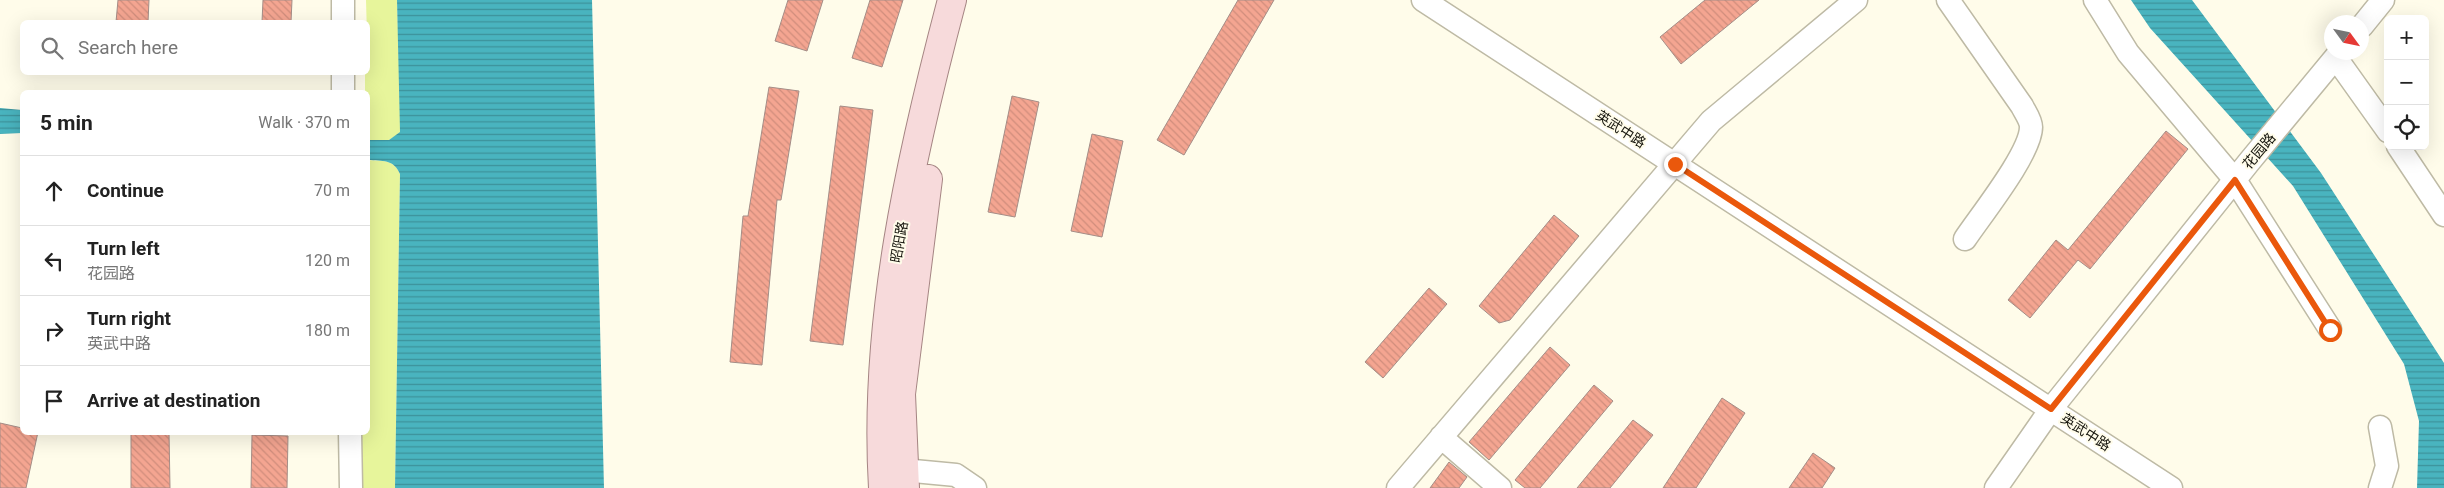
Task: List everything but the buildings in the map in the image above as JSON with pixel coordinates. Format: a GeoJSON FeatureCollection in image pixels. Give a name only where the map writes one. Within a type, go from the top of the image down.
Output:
{"type":"FeatureCollection","features":[{"type":"Feature","properties":{"kind":"main road","name":"昭阳路"},"geometry":{"type":"LineString","coordinates":[[883,488],[882,386],[894,263],[922,112],[952,0]]}},
{"type":"Feature","properties":{"kind":"main road","name":"昭阳路"},"geometry":{"type":"LineString","coordinates":[[904,479],[901,394],[936,118],[968,0]]}},
{"type":"Feature","properties":{"kind":"street"},"geometry":{"type":"LineString","coordinates":[[343,0],[343,20]]}},
{"type":"Feature","properties":{"kind":"street","name":"英武中路"},"geometry":{"type":"LineString","coordinates":[[1423,0],[2171,488]]}},
{"type":"Feature","properties":{"kind":"street"},"geometry":{"type":"LineString","coordinates":[[1398,488],[1712,121],[1856,0]]}},
{"type":"Feature","properties":{"kind":"street"},"geometry":{"type":"LineString","coordinates":[[1948,0],[2022,106],[2031,124],[2030,138],[2017,162],[1965,239]]}},
{"type":"Feature","properties":{"kind":"street"},"geometry":{"type":"LineString","coordinates":[[2095,0],[2128,53],[2235,180],[2330,330]]}},
{"type":"Feature","properties":{"kind":"street"},"geometry":{"type":"LineString","coordinates":[[2369,17],[2383,0]]}},
{"type":"Feature","properties":{"kind":"street","name":"花园路"},"geometry":{"type":"LineString","coordinates":[[1996,488],[2051,409],[2249,162],[2334,60]]}},
{"type":"Feature","properties":{"kind":"street"},"geometry":{"type":"LineString","coordinates":[[2341,60],[2384,125]]}},
{"type":"Feature","properties":{"kind":"street"},"geometry":{"type":"LineString","coordinates":[[343,75],[343,90]]}},
{"type":"Feature","properties":{"kind":"street"},"geometry":{"type":"LineString","coordinates":[[2401,150],[2444,215]]}},
{"type":"Feature","properties":{"kind":"street"},"geometry":{"type":"LineString","coordinates":[[2380,426],[2387,466],[2380,488]]}},
{"type":"Feature","properties":{"kind":"street"},"geometry":{"type":"LineString","coordinates":[[350,435],[351,488]]}},
{"type":"Feature","properties":{"kind":"street"},"geometry":{"type":"LineString","coordinates":[[1441,437],[1500,488]]}},
{"type":"Feature","properties":{"kind":"street"},"geometry":{"type":"LineString","coordinates":[[904,479],[956,475],[975,488]]}},
{"type":"Feature","properties":{"kind":"green space"},"geometry":{"type":"Polygon","coordinates":[[[366,0],[397,0],[401,127],[400,133],[389,140],[370,140],[370,90],[365,90],[365,75],[370,75],[370,20],[367,20],[366,0]]]}},
{"type":"Feature","properties":{"kind":"green space"},"geometry":{"type":"Polygon","coordinates":[[[370,160],[391,163],[400,174],[395,488],[360,488],[361,435],[370,435],[370,160]]]}},
{"type":"Feature","properties":{"kind":"water"},"geometry":{"type":"Polygon","coordinates":[[[397,0],[592,0],[604,488],[395,488],[400,174],[391,163],[370,160],[370,140],[389,140],[400,132],[397,0]]]}},
{"type":"Feature","properties":{"kind":"water"},"geometry":{"type":"Polygon","coordinates":[[[2131,0],[2192,0],[2321,173],[2444,363],[2444,488],[2417,488],[2419,421],[2404,364],[2293,186],[2150,28],[2131,0]]]}},
{"type":"Feature","properties":{"kind":"water"},"geometry":{"type":"Polygon","coordinates":[[[0,108],[20,110],[20,133],[0,134],[0,108]]]}},
{"type":"Feature","properties":{"kind":"route"},"geometry":{"type":"LineString","coordinates":[[1675,164],[2051,409],[2235,180],[2330,330]]}}]}
